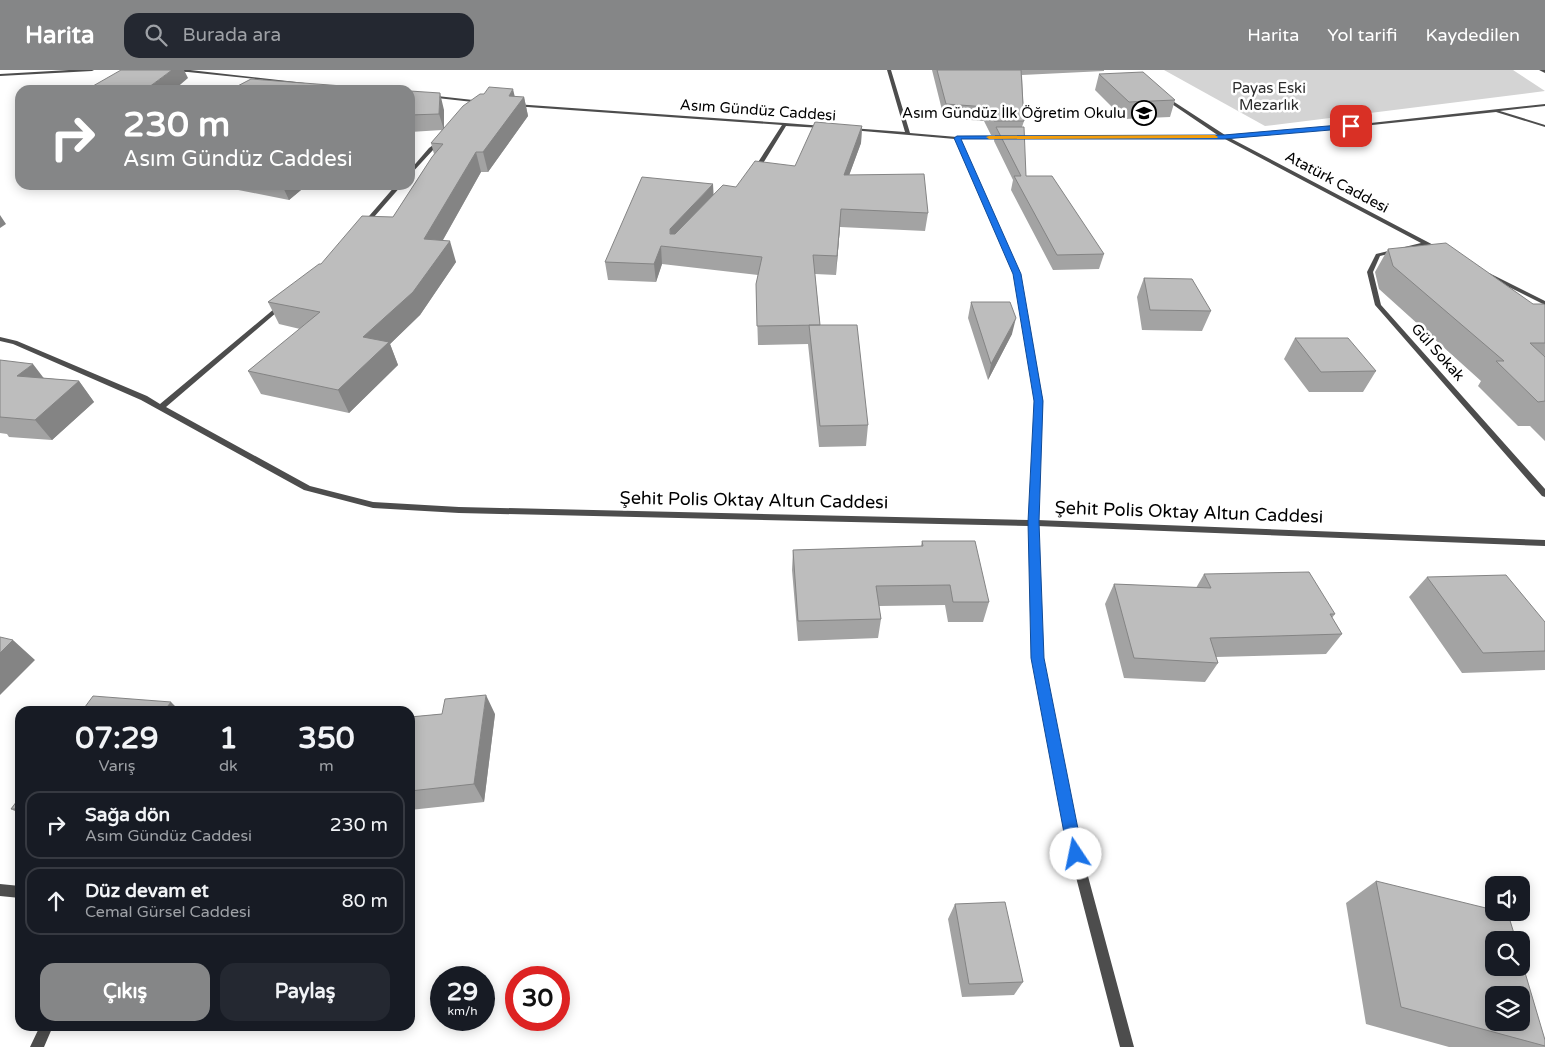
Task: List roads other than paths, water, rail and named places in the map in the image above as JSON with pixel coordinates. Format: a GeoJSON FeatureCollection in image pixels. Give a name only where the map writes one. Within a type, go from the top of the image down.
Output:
{"type":"FeatureCollection","features":[{"type":"Feature","properties":{"kind":"street"},"geometry":{"type":"LineString","coordinates":[[0,75],[92,70]]}},
{"type":"Feature","properties":{"kind":"street"},"geometry":{"type":"LineString","coordinates":[[152,70],[313,84]]}},
{"type":"Feature","properties":{"kind":"street"},"geometry":{"type":"LineString","coordinates":[[889,70],[908,134]]}},
{"type":"Feature","properties":{"kind":"street"},"geometry":{"type":"LineString","coordinates":[[1541,70],[1545,72]]}},
{"type":"Feature","properties":{"kind":"street","name":"Atatürk Caddesi"},"geometry":{"type":"LineString","coordinates":[[1158,92],[1224,137],[1444,252]]}},
{"type":"Feature","properties":{"kind":"street"},"geometry":{"type":"LineString","coordinates":[[415,95],[491,103],[484,108]]}},
{"type":"Feature","properties":{"kind":"street","name":"Asım Gündüz Caddesi"},"geometry":{"type":"LineString","coordinates":[[508,104],[830,127]]}},
{"type":"Feature","properties":{"kind":"street","name":"Asım Gündüz Caddesi"},"geometry":{"type":"LineString","coordinates":[[849,129],[957,138],[1224,137],[1334,128],[1545,105]]}},
{"type":"Feature","properties":{"kind":"street"},"geometry":{"type":"LineString","coordinates":[[1493,111],[1545,126]]}},
{"type":"Feature","properties":{"kind":"street"},"geometry":{"type":"LineString","coordinates":[[751,174],[759,167],[785,124]]}},
{"type":"Feature","properties":{"kind":"street"},"geometry":{"type":"LineString","coordinates":[[415,167],[431,149],[446,138]]}},
{"type":"Feature","properties":{"kind":"street"},"geometry":{"type":"LineString","coordinates":[[957,138],[1017,274],[1039,401],[1033,522],[1037,658],[1076,854],[1127,1047]]}},
{"type":"Feature","properties":{"kind":"street"},"geometry":{"type":"LineString","coordinates":[[360,229],[395,190]]}},
{"type":"Feature","properties":{"kind":"street","name":"Gül Sokak"},"geometry":{"type":"LineString","coordinates":[[1427,244],[1378,255],[1370,272],[1378,305],[1545,494]]}},
{"type":"Feature","properties":{"kind":"street"},"geometry":{"type":"LineString","coordinates":[[1478,269],[1545,303]]}},
{"type":"Feature","properties":{"kind":"street"},"geometry":{"type":"LineString","coordinates":[[161,407],[290,298]]}},
{"type":"Feature","properties":{"kind":"street","name":"Şehit Polis Oktay Altun Caddesi"},"geometry":{"type":"LineString","coordinates":[[0,339],[15,342],[144,398],[307,488],[373,505],[459,510],[1033,522],[1545,543]]}},
{"type":"Feature","properties":{"kind":"street"},"geometry":{"type":"LineString","coordinates":[[0,890],[15,892]]}},
{"type":"Feature","properties":{"kind":"street"},"geometry":{"type":"LineString","coordinates":[[37,1047],[45,1031]]}},
{"type":"Feature","properties":{"kind":"place","name":"Asım Gündüz İlk Öğretim Okulu"},"geometry":{"type":"Point","coordinates":[1144,113]}},
{"type":"Feature","properties":{"kind":"park label","name":"Payas Eski Mezarlık"},"geometry":{"type":"Point","coordinates":[1269,96]}}]}
